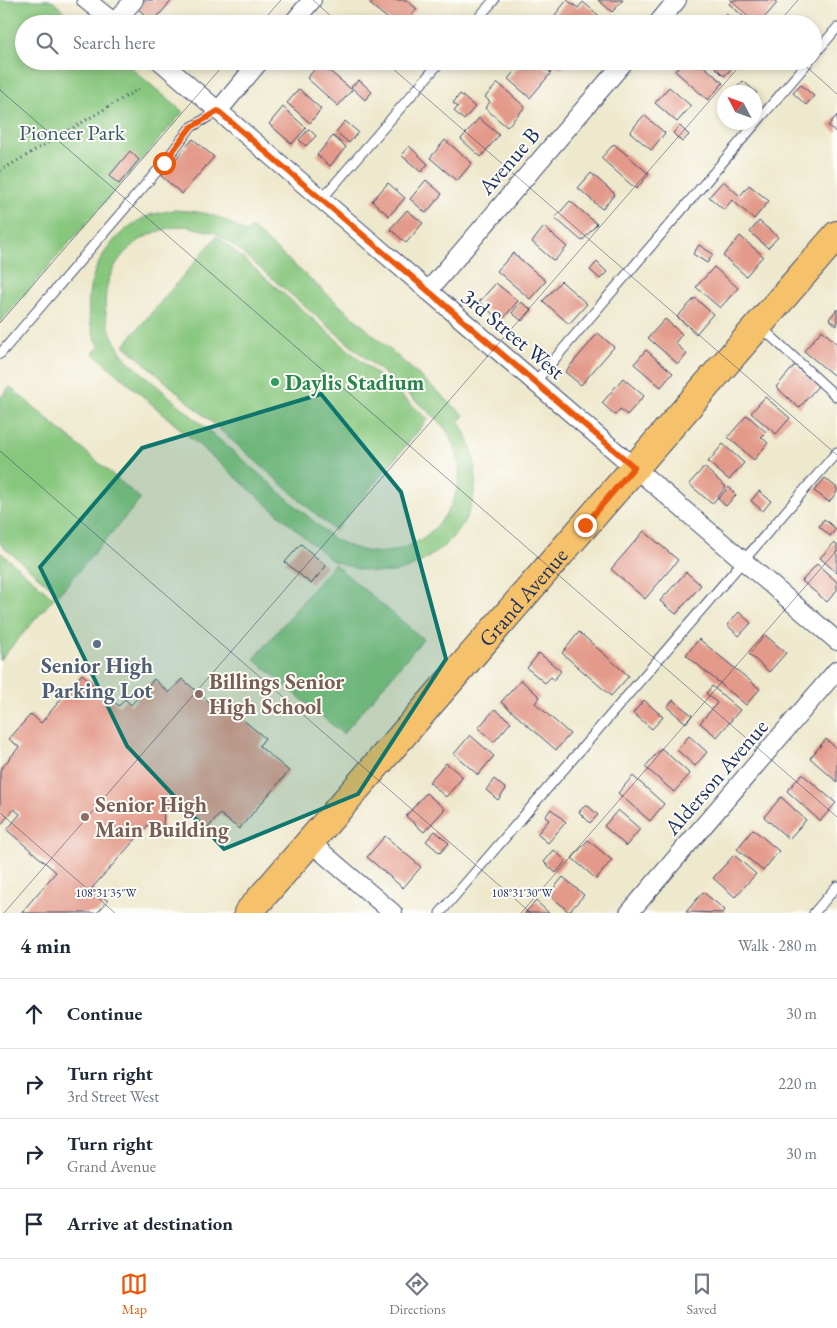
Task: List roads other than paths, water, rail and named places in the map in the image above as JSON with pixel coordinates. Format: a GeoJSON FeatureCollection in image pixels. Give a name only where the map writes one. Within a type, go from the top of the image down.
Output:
{"type":"FeatureCollection","features":[{"type":"Feature","properties":{"kind":"main road","name":"Grand Avenue"},"geometry":{"type":"LineString","coordinates":[[248,913],[837,235]]}},
{"type":"Feature","properties":{"kind":"street"},"geometry":{"type":"LineString","coordinates":[[86,0],[105,15]]}},
{"type":"Feature","properties":{"kind":"street"},"geometry":{"type":"LineString","coordinates":[[122,15],[134,0]]}},
{"type":"Feature","properties":{"kind":"street"},"geometry":{"type":"LineString","coordinates":[[300,15],[312,0]]}},
{"type":"Feature","properties":{"kind":"street"},"geometry":{"type":"LineString","coordinates":[[665,15],[678,0]]}},
{"type":"Feature","properties":{"kind":"street","name":"3rd Street West"},"geometry":{"type":"LineString","coordinates":[[170,70],[837,641]]}},
{"type":"Feature","properties":{"kind":"street"},"geometry":{"type":"LineString","coordinates":[[218,111],[252,70]]}},
{"type":"Feature","properties":{"kind":"street","name":"Avenue B"},"geometry":{"type":"LineString","coordinates":[[428,291],[617,70]]}},
{"type":"Feature","properties":{"kind":"street","name":"Alderson Avenue"},"geometry":{"type":"LineString","coordinates":[[629,913],[837,670]]}},
{"type":"Feature","properties":{"kind":"street"},"geometry":{"type":"LineString","coordinates":[[310,842],[393,913]]}},
{"type":"Feature","properties":{"kind":"lane"},"geometry":{"type":"LineString","coordinates":[[481,15],[494,0]]}},
{"type":"Feature","properties":{"kind":"lane"},"geometry":{"type":"LineString","coordinates":[[822,46],[837,28]]}},
{"type":"Feature","properties":{"kind":"lane"},"geometry":{"type":"LineString","coordinates":[[321,200],[433,70]]}},
{"type":"Feature","properties":{"kind":"lane"},"geometry":{"type":"LineString","coordinates":[[535,382],[801,70]]}},
{"type":"Feature","properties":{"kind":"lane"},"geometry":{"type":"LineString","coordinates":[[0,354],[164,163],[190,128],[218,111]]}},
{"type":"Feature","properties":{"kind":"lane"},"geometry":{"type":"LineString","coordinates":[[759,325],[837,398]]}},
{"type":"Feature","properties":{"kind":"lane"},"geometry":{"type":"LineString","coordinates":[[440,913],[837,452]]}},
{"type":"Feature","properties":{"kind":"lane"},"geometry":{"type":"LineString","coordinates":[[814,913],[837,886]]}},
{"type":"Feature","properties":{"kind":"place","name":"Daylis Stadium"},"geometry":{"type":"Point","coordinates":[275,382]}},
{"type":"Feature","properties":{"kind":"place","name":"Senior High Parking Lot"},"geometry":{"type":"Point","coordinates":[97,644]}},
{"type":"Feature","properties":{"kind":"place","name":"Billings Senior High School"},"geometry":{"type":"Point","coordinates":[199,694]}},
{"type":"Feature","properties":{"kind":"place","name":"Senior High Main Building"},"geometry":{"type":"Point","coordinates":[85,817]}},
{"type":"Feature","properties":{"kind":"park label","name":"Pioneer Park"},"geometry":{"type":"Point","coordinates":[72,132]}}]}
